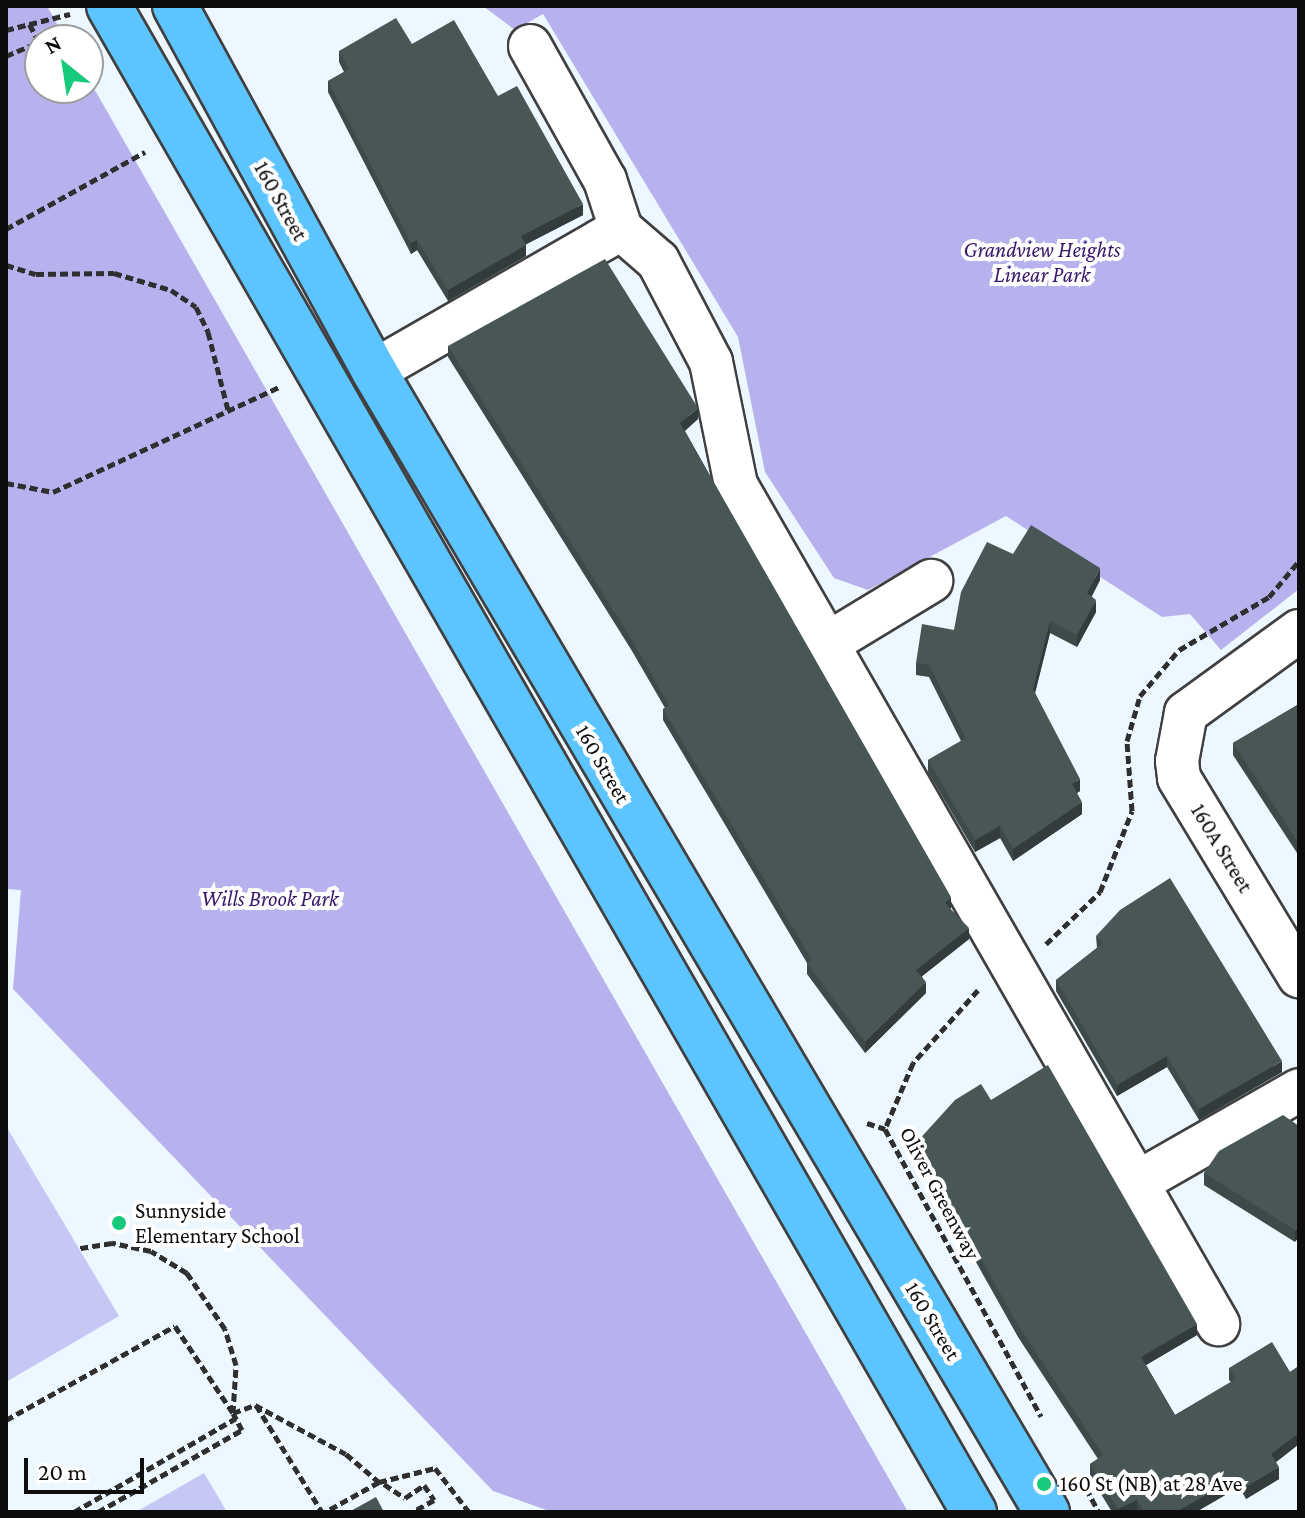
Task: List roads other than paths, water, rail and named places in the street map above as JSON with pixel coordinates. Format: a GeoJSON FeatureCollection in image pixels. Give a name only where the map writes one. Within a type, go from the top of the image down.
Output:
{"type":"FeatureCollection","features":[{"type":"Feature","properties":{"kind":"main road","name":"160 Street"},"geometry":{"type":"LineString","coordinates":[[175,6],[374,371],[1047,1512]]}},
{"type":"Feature","properties":{"kind":"main road"},"geometry":{"type":"LineString","coordinates":[[90,10],[974,1512]]}},
{"type":"Feature","properties":{"kind":"street"},"geometry":{"type":"LineString","coordinates":[[530,46],[605,180],[621,229],[658,261],[711,362],[736,485],[1218,1324]]}},
{"type":"Feature","properties":{"kind":"street"},"geometry":{"type":"LineString","coordinates":[[374,371],[621,229]]}},
{"type":"Feature","properties":{"kind":"street"},"geometry":{"type":"LineString","coordinates":[[827,644],[931,581]]}},
{"type":"Feature","properties":{"kind":"street","name":"160A Street"},"geometry":{"type":"LineString","coordinates":[[1299,631],[1186,713],[1179,778],[1299,976]]}},
{"type":"Feature","properties":{"kind":"street"},"geometry":{"type":"LineString","coordinates":[[1138,1182],[1299,1090]]}},
{"type":"Feature","properties":{"kind":"place","name":"Sunnyside Elementary School"},"geometry":{"type":"Point","coordinates":[119,1223]}},
{"type":"Feature","properties":{"kind":"place","name":"160 St (NB) at 28 Ave"},"geometry":{"type":"Point","coordinates":[1044,1484]}},
{"type":"Feature","properties":{"kind":"park label","name":"Grandview Heights Linear Park"},"geometry":{"type":"Point","coordinates":[1042,262]}},
{"type":"Feature","properties":{"kind":"park label","name":"Wills Brook Park"},"geometry":{"type":"Point","coordinates":[270,899]}}]}
